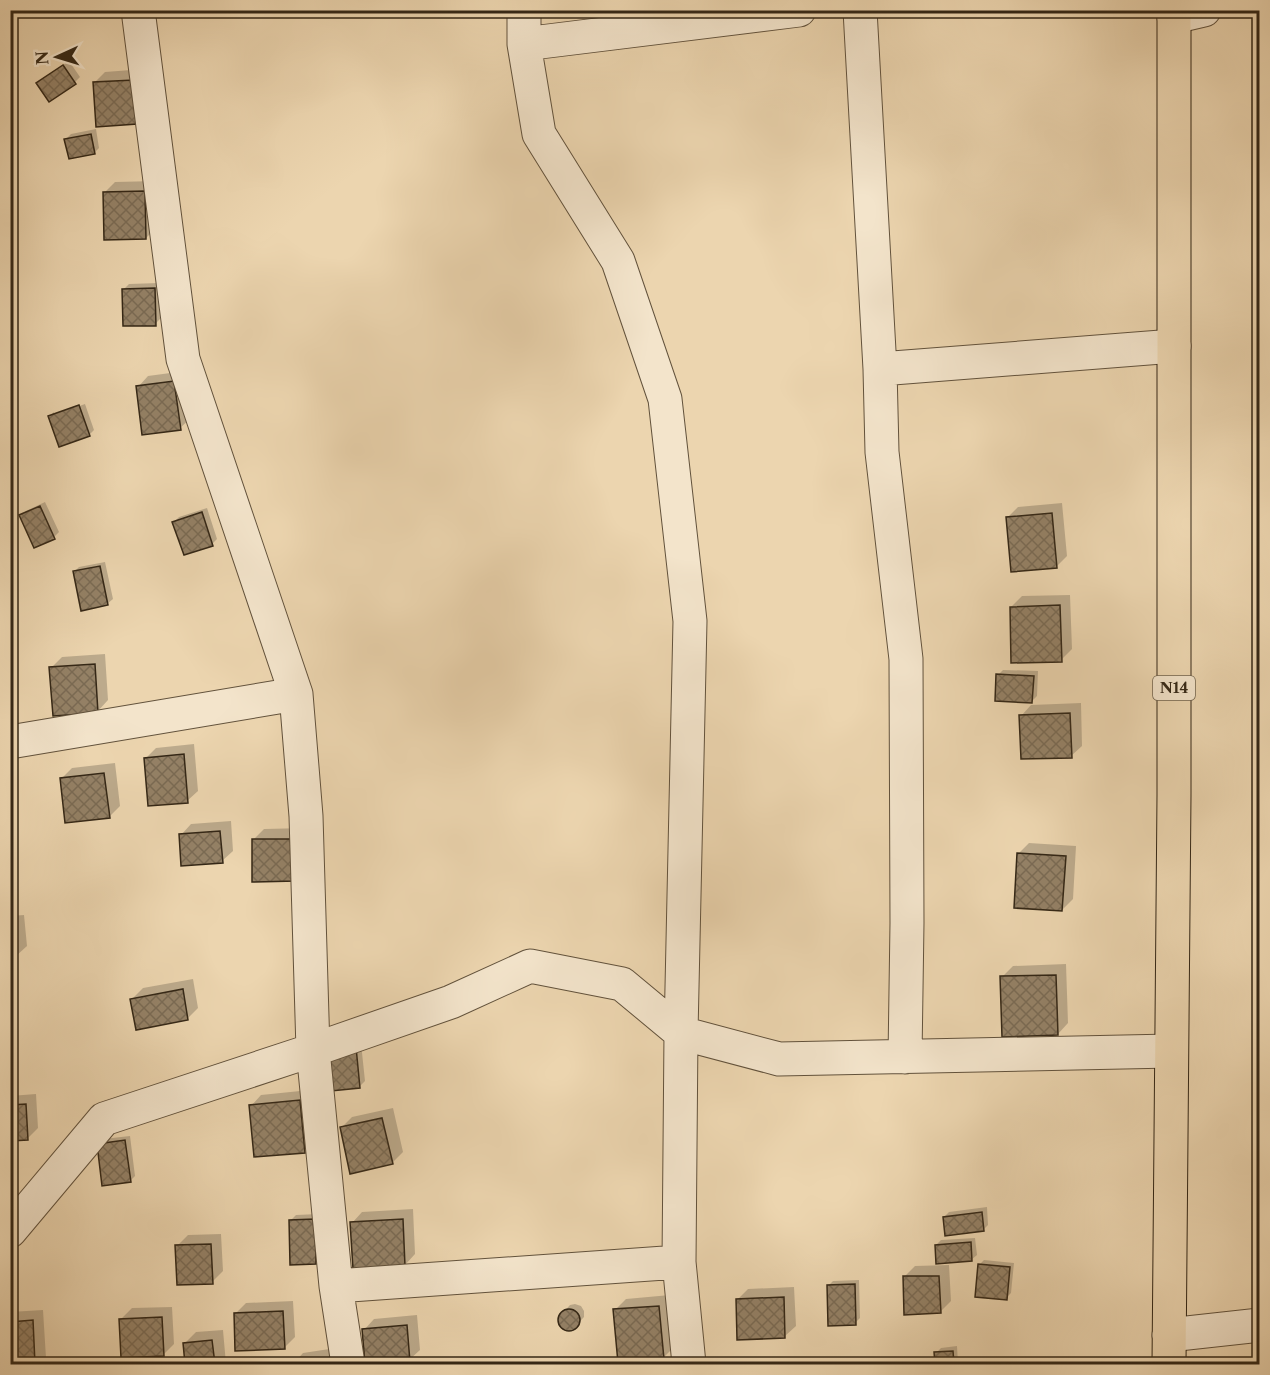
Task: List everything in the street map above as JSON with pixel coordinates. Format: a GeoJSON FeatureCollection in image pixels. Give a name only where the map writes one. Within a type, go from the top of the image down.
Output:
{"type":"FeatureCollection","features":[{"type":"Feature","properties":{"kind":"main road","name":"N14"},"geometry":{"type":"LineString","coordinates":[[1169,1350],[1174,807],[1174,346],[1184,13]]}},
{"type":"Feature","properties":{"kind":"street"},"geometry":{"type":"LineString","coordinates":[[138,10],[183,359],[296,694],[306,816],[314,1050],[336,1286],[348,1365]]}},
{"type":"Feature","properties":{"kind":"street"},"geometry":{"type":"LineString","coordinates":[[524,10],[524,44],[539,134],[618,261],[666,399],[690,621],[681,1033],[679,1262],[689,1365]]}},
{"type":"Feature","properties":{"kind":"street"},"geometry":{"type":"LineString","coordinates":[[524,44],[798,10]]}},
{"type":"Feature","properties":{"kind":"street"},"geometry":{"type":"LineString","coordinates":[[861,10],[880,369],[882,452],[906,659],[905,1057]]}},
{"type":"Feature","properties":{"kind":"street"},"geometry":{"type":"LineString","coordinates":[[880,369],[1174,346]]}},
{"type":"Feature","properties":{"kind":"street"},"geometry":{"type":"LineString","coordinates":[[10,742],[296,694]]}},
{"type":"Feature","properties":{"kind":"street"},"geometry":{"type":"LineString","coordinates":[[10,1231],[104,1119],[451,1002],[530,966],[622,984],[681,1033],[779,1059],[1171,1051]]}},
{"type":"Feature","properties":{"kind":"street"},"geometry":{"type":"LineString","coordinates":[[336,1286],[679,1262]]}},
{"type":"Feature","properties":{"kind":"street"},"geometry":{"type":"LineString","coordinates":[[1169,1350],[1260,1325]]}},
{"type":"Feature","properties":{"kind":"building"},"geometry":{"type":"Polygon","coordinates":[[[63,65],[76,84],[49,102],[36,83],[63,65]]]}},
{"type":"Feature","properties":{"kind":"building"},"geometry":{"type":"Polygon","coordinates":[[[134,80],[137,124],[96,127],[93,82],[134,80]]]}},
{"type":"Feature","properties":{"kind":"building"},"geometry":{"type":"Polygon","coordinates":[[[91,134],[95,154],[69,159],[64,139],[91,134]]]}},
{"type":"Feature","properties":{"kind":"building"},"geometry":{"type":"Polygon","coordinates":[[[145,191],[146,239],[104,240],[103,192],[145,191]]]}},
{"type":"Feature","properties":{"kind":"building"},"geometry":{"type":"Polygon","coordinates":[[[155,288],[156,326],[123,326],[122,289],[155,288]]]}},
{"type":"Feature","properties":{"kind":"building"},"geometry":{"type":"Polygon","coordinates":[[[174,381],[181,430],[142,435],[136,386],[174,381]]]}},
{"type":"Feature","properties":{"kind":"building"},"geometry":{"type":"Polygon","coordinates":[[[79,405],[90,436],[59,447],[48,416],[79,405]]]}},
{"type":"Feature","properties":{"kind":"building"},"geometry":{"type":"Polygon","coordinates":[[[40,506],[55,539],[34,548],[19,515],[40,506]]]}},
{"type":"Feature","properties":{"kind":"building"},"geometry":{"type":"Polygon","coordinates":[[[202,512],[213,546],[184,555],[172,522],[202,512]]]}},
{"type":"Feature","properties":{"kind":"building"},"geometry":{"type":"Polygon","coordinates":[[[1052,513],[1057,568],[1011,572],[1006,517],[1052,513]]]}},
{"type":"Feature","properties":{"kind":"building"},"geometry":{"type":"Polygon","coordinates":[[[100,566],[108,605],[81,611],[73,571],[100,566]]]}},
{"type":"Feature","properties":{"kind":"building"},"geometry":{"type":"Polygon","coordinates":[[[1060,605],[1062,662],[1011,663],[1010,607],[1060,605]]]}},
{"type":"Feature","properties":{"kind":"building"},"geometry":{"type":"Polygon","coordinates":[[[95,664],[98,713],[53,716],[49,667],[95,664]]]}},
{"type":"Feature","properties":{"kind":"building"},"geometry":{"type":"Polygon","coordinates":[[[996,674],[1034,676],[1032,703],[995,701],[996,674]]]}},
{"type":"Feature","properties":{"kind":"building"},"geometry":{"type":"Polygon","coordinates":[[[1070,713],[1072,758],[1021,759],[1019,715],[1070,713]]]}},
{"type":"Feature","properties":{"kind":"building"},"geometry":{"type":"Polygon","coordinates":[[[184,754],[188,803],[148,806],[144,758],[184,754]]]}},
{"type":"Feature","properties":{"kind":"building"},"geometry":{"type":"Polygon","coordinates":[[[104,773],[110,818],[65,823],[60,778],[104,773]]]}},
{"type":"Feature","properties":{"kind":"building"},"geometry":{"type":"Polygon","coordinates":[[[220,831],[223,863],[181,866],[179,834],[220,831]]]}},
{"type":"Feature","properties":{"kind":"building"},"geometry":{"type":"Polygon","coordinates":[[[252,839],[296,839],[296,881],[252,882],[252,839]]]}},
{"type":"Feature","properties":{"kind":"building"},"geometry":{"type":"Polygon","coordinates":[[[1017,853],[1066,856],[1062,911],[1014,908],[1017,853]]]}},
{"type":"Feature","properties":{"kind":"building"},"geometry":{"type":"Polygon","coordinates":[[[10,925],[14,925],[16,958],[10,958],[10,925]]]}},
{"type":"Feature","properties":{"kind":"building"},"geometry":{"type":"Polygon","coordinates":[[[1056,975],[1058,1035],[1002,1037],[1000,976],[1056,975]]]}},
{"type":"Feature","properties":{"kind":"building"},"geometry":{"type":"Polygon","coordinates":[[[183,989],[188,1020],[136,1030],[130,999],[183,989]]]}},
{"type":"Feature","properties":{"kind":"building"},"geometry":{"type":"Polygon","coordinates":[[[356,1047],[360,1088],[331,1091],[327,1050],[356,1047]]]}},
{"type":"Feature","properties":{"kind":"building"},"geometry":{"type":"Polygon","coordinates":[[[300,1100],[305,1153],[254,1157],[249,1105],[300,1100]]]}},
{"type":"Feature","properties":{"kind":"building"},"geometry":{"type":"Polygon","coordinates":[[[26,1104],[28,1140],[10,1141],[10,1105],[26,1104]]]}},
{"type":"Feature","properties":{"kind":"building"},"geometry":{"type":"Polygon","coordinates":[[[382,1118],[393,1164],[350,1174],[340,1127],[382,1118]]]}},
{"type":"Feature","properties":{"kind":"building"},"geometry":{"type":"Polygon","coordinates":[[[1257,1138],[1260,1138],[1260,1199],[1254,1199],[1257,1138]]]}},
{"type":"Feature","properties":{"kind":"building"},"geometry":{"type":"Polygon","coordinates":[[[125,1140],[131,1182],[102,1186],[97,1144],[125,1140]]]}},
{"type":"Feature","properties":{"kind":"building"},"geometry":{"type":"Polygon","coordinates":[[[982,1212],[984,1231],[945,1236],[943,1217],[982,1212]]]}},
{"type":"Feature","properties":{"kind":"building"},"geometry":{"type":"Polygon","coordinates":[[[315,1219],[316,1264],[290,1265],[289,1220],[315,1219]]]}},
{"type":"Feature","properties":{"kind":"building"},"geometry":{"type":"Polygon","coordinates":[[[403,1219],[405,1266],[353,1269],[350,1222],[403,1219]]]}},
{"type":"Feature","properties":{"kind":"building"},"geometry":{"type":"Polygon","coordinates":[[[971,1242],[972,1261],[936,1264],[935,1245],[971,1242]]]}},
{"type":"Feature","properties":{"kind":"building"},"geometry":{"type":"Polygon","coordinates":[[[211,1244],[213,1284],[177,1285],[175,1245],[211,1244]]]}},
{"type":"Feature","properties":{"kind":"building"},"geometry":{"type":"Polygon","coordinates":[[[978,1264],[1010,1267],[1007,1300],[975,1297],[978,1264]]]}},
{"type":"Feature","properties":{"kind":"building"},"geometry":{"type":"Polygon","coordinates":[[[903,1276],[939,1276],[941,1313],[904,1315],[903,1276]]]}},
{"type":"Feature","properties":{"kind":"building"},"geometry":{"type":"Polygon","coordinates":[[[855,1284],[856,1325],[828,1326],[827,1285],[855,1284]]]}},
{"type":"Feature","properties":{"kind":"building"},"geometry":{"type":"Polygon","coordinates":[[[784,1297],[785,1338],[737,1340],[736,1299],[784,1297]]]}},
{"type":"Feature","properties":{"kind":"building"},"geometry":{"type":"Polygon","coordinates":[[[659,1306],[664,1359],[618,1363],[613,1309],[659,1306]]]}},
{"type":"Feature","properties":{"kind":"building"},"geometry":{"type":"Polygon","coordinates":[[[569,1309],[577,1312],[580,1320],[577,1328],[569,1331],[561,1328],[558,1320],[561,1312],[569,1309]]]}},
{"type":"Feature","properties":{"kind":"building"},"geometry":{"type":"Polygon","coordinates":[[[283,1311],[285,1349],[235,1351],[234,1313],[283,1311]]]}},
{"type":"Feature","properties":{"kind":"building"},"geometry":{"type":"Polygon","coordinates":[[[162,1317],[164,1356],[121,1358],[119,1319],[162,1317]]]}},
{"type":"Feature","properties":{"kind":"building"},"geometry":{"type":"Polygon","coordinates":[[[33,1320],[35,1364],[10,1364],[10,1322],[33,1320]]]}},
{"type":"Feature","properties":{"kind":"building"},"geometry":{"type":"Polygon","coordinates":[[[407,1325],[410,1362],[365,1364],[362,1329],[407,1325]]]}},
{"type":"Feature","properties":{"kind":"building"},"geometry":{"type":"Polygon","coordinates":[[[212,1340],[215,1364],[185,1364],[183,1343],[212,1340]]]}},
{"type":"Feature","properties":{"kind":"building"},"geometry":{"type":"Polygon","coordinates":[[[953,1351],[954,1364],[935,1364],[934,1352],[953,1351]]]}},
{"type":"Feature","properties":{"kind":"building"},"geometry":{"type":"Polygon","coordinates":[[[326,1358],[327,1364],[291,1364],[291,1363],[326,1358]]]}}]}
